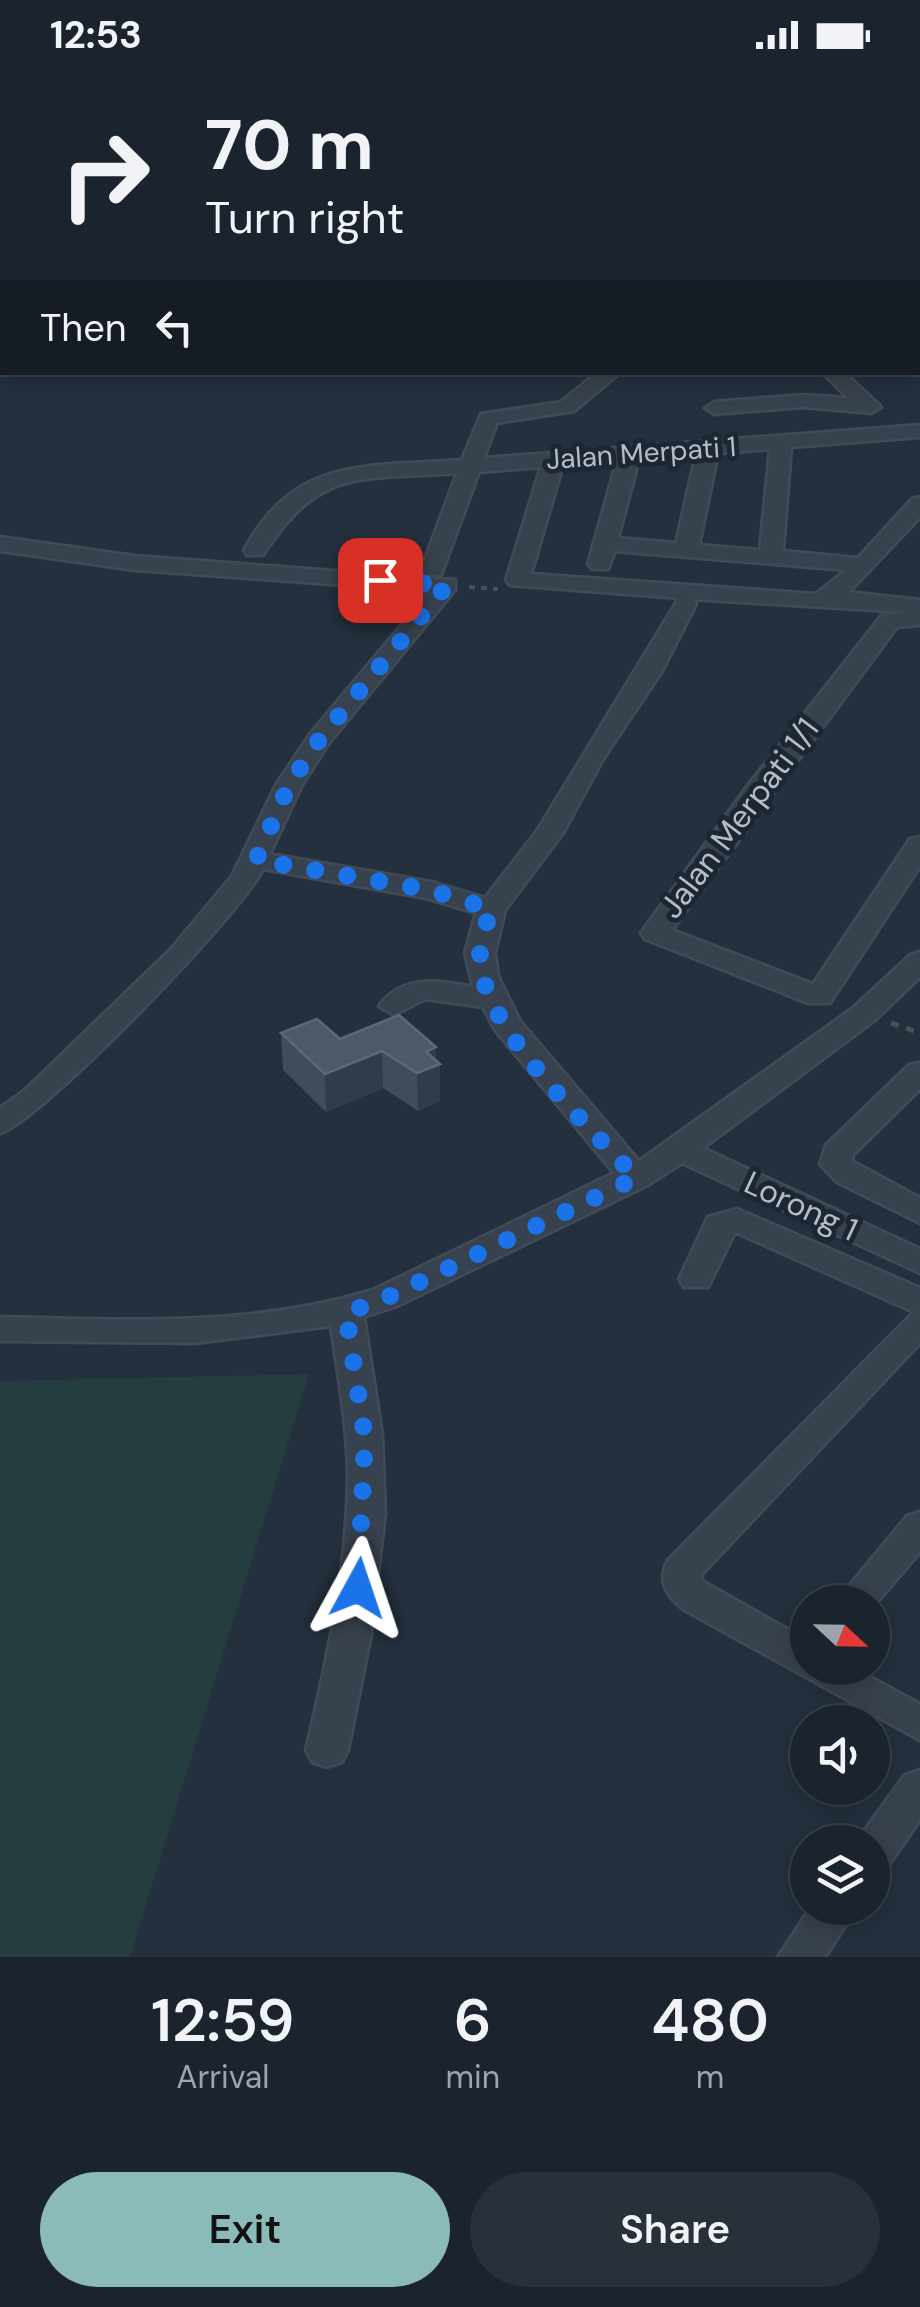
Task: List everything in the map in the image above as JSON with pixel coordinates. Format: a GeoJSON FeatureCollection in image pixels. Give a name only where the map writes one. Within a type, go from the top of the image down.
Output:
{"type":"FeatureCollection","features":[{"type":"Feature","properties":{"kind":"street"},"geometry":{"type":"LineString","coordinates":[[433,570],[488,418],[567,407],[608,375]]}},
{"type":"Feature","properties":{"kind":"street"},"geometry":{"type":"LineString","coordinates":[[835,375],[869,405],[910,432]]}},
{"type":"Feature","properties":{"kind":"street"},"geometry":{"type":"LineString","coordinates":[[715,408],[803,401],[869,405]]}},
{"type":"Feature","properties":{"kind":"street","name":"Jalan Merpati 1"},"geometry":{"type":"LineString","coordinates":[[255,550],[269,526],[300,491],[321,481],[362,473],[910,432]]}},
{"type":"Feature","properties":{"kind":"street"},"geometry":{"type":"LineString","coordinates":[[771,556],[781,442]]}},
{"type":"Feature","properties":{"kind":"street"},"geometry":{"type":"LineString","coordinates":[[686,550],[708,448]]}},
{"type":"Feature","properties":{"kind":"street"},"geometry":{"type":"LineString","coordinates":[[593,586],[630,454]]}},
{"type":"Feature","properties":{"kind":"street"},"geometry":{"type":"LineString","coordinates":[[554,459],[516,578],[821,600],[913,614]]}},
{"type":"Feature","properties":{"kind":"street"},"geometry":{"type":"LineString","coordinates":[[821,600],[864,565],[920,504]]}},
{"type":"Feature","properties":{"kind":"street"},"geometry":{"type":"LineString","coordinates":[[0,544],[135,563],[447,585],[319,740],[289,785],[256,860],[181,954],[77,1052],[36,1097],[0,1123]]}},
{"type":"Feature","properties":{"kind":"street"},"geometry":{"type":"LineString","coordinates":[[606,544],[864,565]]}},
{"type":"Feature","properties":{"kind":"street"},"geometry":{"type":"LineString","coordinates":[[636,1178],[528,1055],[490,998],[480,953],[491,909],[549,833],[590,759],[650,671],[684,604]]}},
{"type":"Feature","properties":{"kind":"street","name":"Jalan Merpati 1/1"},"geometry":{"type":"LineString","coordinates":[[819,997],[655,932],[758,790],[890,620],[913,614]]}},
{"type":"Feature","properties":{"kind":"street"},"geometry":{"type":"LineString","coordinates":[[864,1014],[819,997],[920,845]]}},
{"type":"Feature","properties":{"kind":"street"},"geometry":{"type":"LineString","coordinates":[[256,860],[430,890],[491,909]]}},
{"type":"Feature","properties":{"kind":"street"},"geometry":{"type":"LineString","coordinates":[[0,1329],[218,1330],[299,1322],[346,1313],[386,1298],[636,1178],[682,1150],[864,1014],[920,961]]}},
{"type":"Feature","properties":{"kind":"street"},"geometry":{"type":"LineString","coordinates":[[394,1006],[404,993],[417,989],[490,998]]}},
{"type":"Feature","properties":{"kind":"street"},"geometry":{"type":"LineString","coordinates":[[864,1235],[908,1207],[848,1174],[836,1164],[837,1152],[920,1072]]}},
{"type":"Feature","properties":{"kind":"street","name":"Lorong 1"},"geometry":{"type":"LineString","coordinates":[[682,1150],[920,1262]]}},
{"type":"Feature","properties":{"kind":"street"},"geometry":{"type":"LineString","coordinates":[[696,1279],[720,1224],[738,1220],[920,1302]]}},
{"type":"Feature","properties":{"kind":"street"},"geometry":{"type":"LineString","coordinates":[[327,1750],[345,1671],[364,1526],[365,1438],[346,1313]]}},
{"type":"Feature","properties":{"kind":"street"},"geometry":{"type":"LineString","coordinates":[[790,1650],[683,1588],[682,1570],[920,1322]]}},
{"type":"Feature","properties":{"kind":"street"},"geometry":{"type":"LineString","coordinates":[[870,1585],[920,1526]]}},
{"type":"Feature","properties":{"kind":"street"},"geometry":{"type":"LineString","coordinates":[[852,1685],[920,1724]]}},
{"type":"Feature","properties":{"kind":"street"},"geometry":{"type":"LineString","coordinates":[[890,1829],[920,1787]]}},
{"type":"Feature","properties":{"kind":"street"},"geometry":{"type":"LineString","coordinates":[[800,1957],[823,1925]]}},
{"type":"Feature","properties":{"kind":"green space"},"geometry":{"type":"Polygon","coordinates":[[[309,1374],[130,1957],[0,1957],[0,1381],[309,1374]]]}},
{"type":"Feature","properties":{"kind":"building"},"geometry":{"type":"Polygon","coordinates":[[[399,1015],[436,1047],[426,1052],[440,1064],[417,1073],[382,1051],[325,1074],[281,1033],[317,1019],[340,1039],[399,1015]]]}},
{"type":"Feature","properties":{"kind":"route"},"geometry":{"type":"LineString","coordinates":[[358,1588],[364,1526],[365,1438],[346,1313],[386,1298],[636,1178],[528,1055],[490,998],[482,976],[480,953],[491,909],[459,896],[256,860],[289,785],[319,740],[447,585],[380,580]]}}]}
